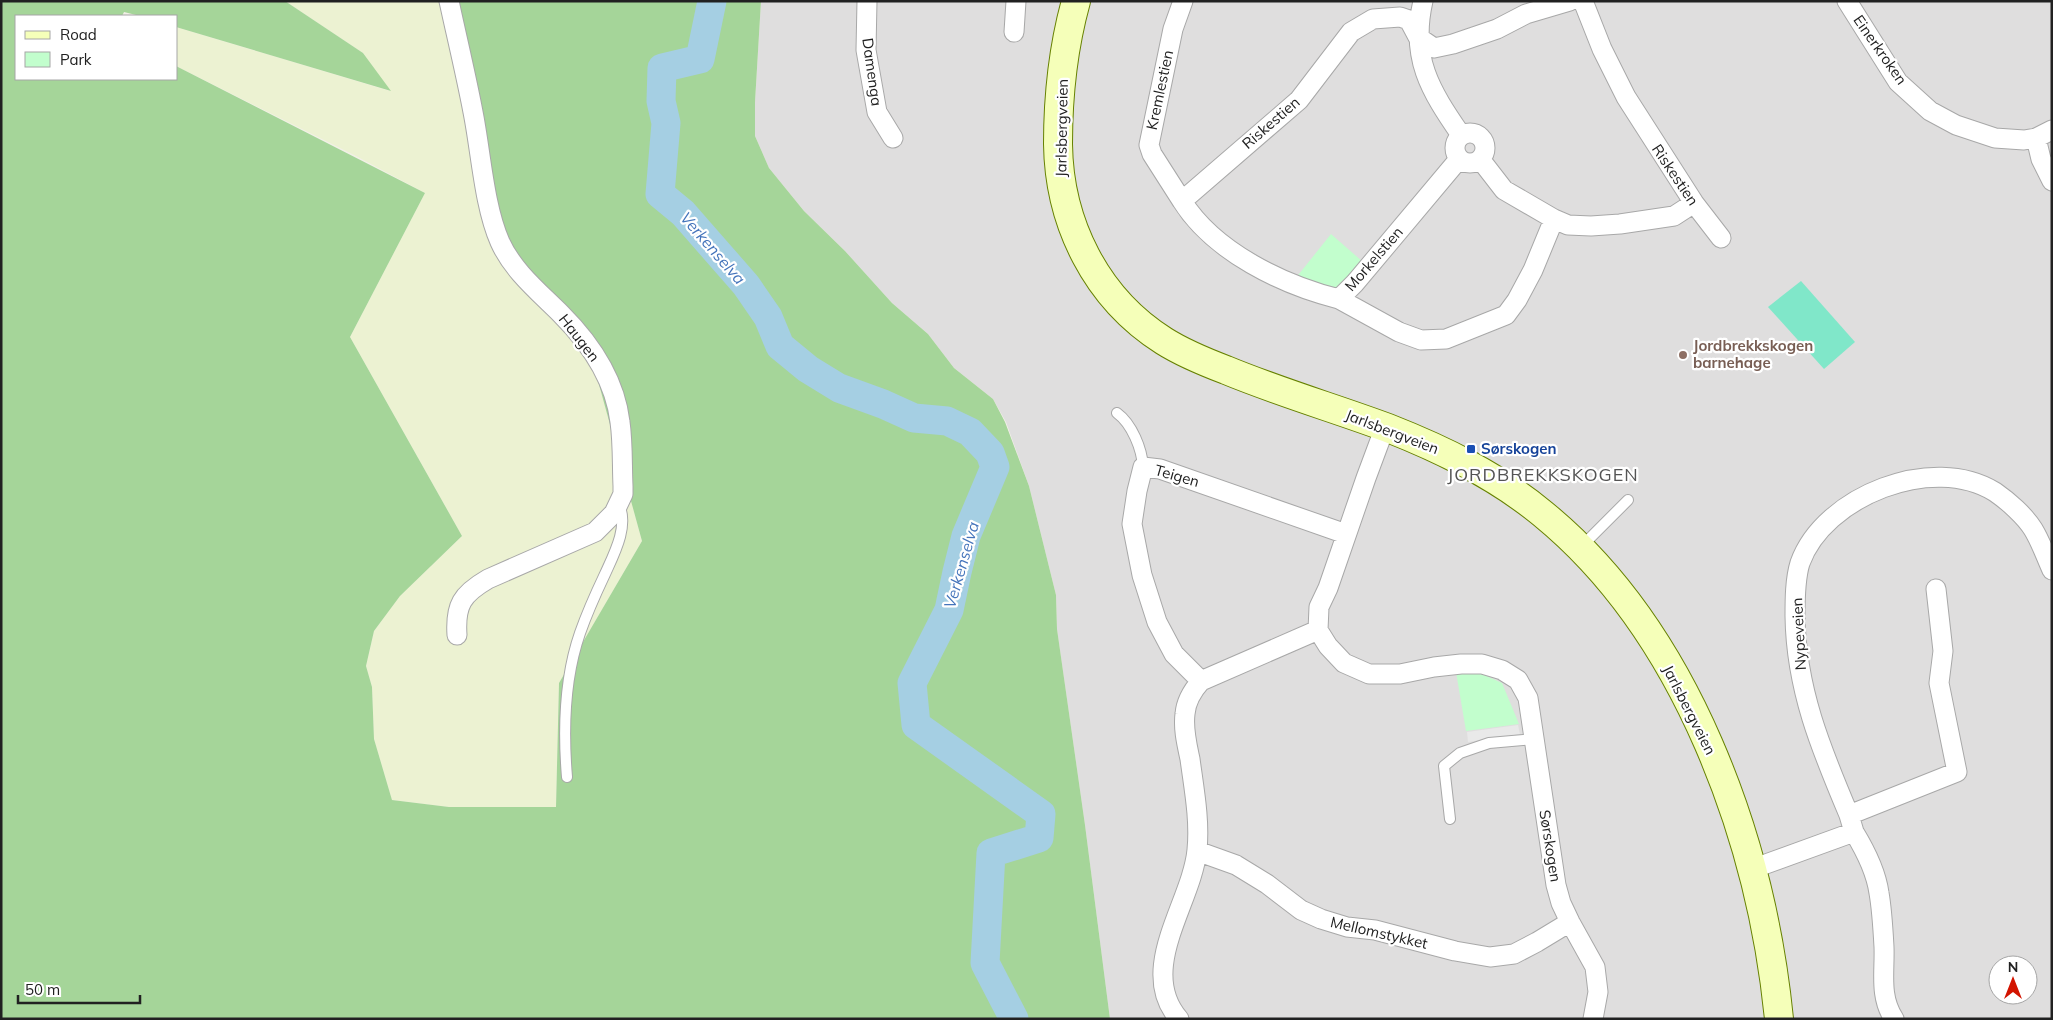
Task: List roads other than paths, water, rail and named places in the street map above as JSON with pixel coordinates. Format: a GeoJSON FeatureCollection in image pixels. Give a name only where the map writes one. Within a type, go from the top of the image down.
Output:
{"type":"FeatureCollection","features":[{"type":"Feature","properties":{"kind":"main road","name":"Jarlsbergveien"},"geometry":{"type":"LineString","coordinates":[[1076,1],[1070,22],[1061,84],[1058,158],[1066,208],[1079,244],[1090,265],[1123,308],[1164,341],[1246,378],[1385,428],[1457,458],[1497,481],[1544,514],[1602,570],[1635,614],[1679,686],[1713,756],[1752,868],[1766,929],[1779,1019]]}},
{"type":"Feature","properties":{"kind":"street","name":"Haugen"},"geometry":{"type":"LineString","coordinates":[[449,1],[473,113],[484,181],[499,241],[516,269],[587,343],[598,360],[616,402],[620,420],[623,486],[619,504],[607,522],[595,532],[488,580],[475,587],[466,595],[459,606],[456,619],[457,635]]}},
{"type":"Feature","properties":{"kind":"street","name":"Damenga"},"geometry":{"type":"LineString","coordinates":[[867,1],[866,50],[877,112],[893,138]]}},
{"type":"Feature","properties":{"kind":"street"},"geometry":{"type":"LineString","coordinates":[[1014,32],[1016,1]]}},
{"type":"Feature","properties":{"kind":"street","name":"Kremlestien"},"geometry":{"type":"LineString","coordinates":[[1182,201],[1152,154],[1149,145],[1173,28],[1183,1]]}},
{"type":"Feature","properties":{"kind":"street"},"geometry":{"type":"LineString","coordinates":[[1423,1],[1418,37],[1422,62],[1429,85],[1461,135]]}},
{"type":"Feature","properties":{"kind":"street","name":"Riskestien"},"geometry":{"type":"LineString","coordinates":[[1182,201],[1299,100],[1352,32],[1373,19],[1400,17],[1409,20],[1418,37],[1434,48],[1453,44],[1497,29],[1526,14],[1570,1]]}},
{"type":"Feature","properties":{"kind":"street","name":"Riskestien"},"geometry":{"type":"LineString","coordinates":[[1582,1],[1602,49],[1648,135],[1694,203],[1721,238]]}},
{"type":"Feature","properties":{"kind":"street","name":"Einerkroken"},"geometry":{"type":"LineString","coordinates":[[1846,1],[1898,82],[1930,111],[1956,125],[1995,138],[2024,140],[2044,134]]}},
{"type":"Feature","properties":{"kind":"street"},"geometry":{"type":"LineString","coordinates":[[1471,133],[1480,137],[1485,145],[1485,150],[1480,159],[1472,163],[1459,159],[1454,147],[1461,135],[1471,133]]}},
{"type":"Feature","properties":{"kind":"street"},"geometry":{"type":"LineString","coordinates":[[2044,134],[2042,159],[2052,181]]}},
{"type":"Feature","properties":{"kind":"street","name":"Morkelstien"},"geometry":{"type":"LineString","coordinates":[[1459,159],[1355,283],[1339,299],[1399,332],[1421,340],[1446,338],[1506,315],[1533,270],[1554,220]]}},
{"type":"Feature","properties":{"kind":"street"},"geometry":{"type":"LineString","coordinates":[[1480,159],[1504,190],[1554,220],[1568,225],[1620,224],[1674,216],[1694,203]]}},
{"type":"Feature","properties":{"kind":"street"},"geometry":{"type":"LineString","coordinates":[[1182,201],[1202,228],[1263,270],[1308,291],[1339,299]]}},
{"type":"Feature","properties":{"kind":"street"},"geometry":{"type":"LineString","coordinates":[[1179,1019],[1167,998],[1163,979],[1164,954],[1187,894],[1197,851],[1198,825],[1184,714],[1191,692],[1201,682],[1318,630],[1319,607],[1328,588],[1385,428]]}},
{"type":"Feature","properties":{"kind":"street","name":"Teigen"},"geometry":{"type":"LineString","coordinates":[[1201,682],[1174,654],[1157,622],[1142,575],[1132,524],[1143,468],[1160,469],[1346,534]]}},
{"type":"Feature","properties":{"kind":"street","name":"Nypeveien"},"geometry":{"type":"LineString","coordinates":[[1894,1019],[1886,999],[1882,977],[1884,949],[1879,890],[1867,855],[1822,751],[1802,686],[1795,601],[1800,564],[1810,543],[1822,526],[1839,511],[1864,497],[1897,483],[1914,478],[1947,478],[1971,482],[1994,492],[2013,507],[2033,528],[2052,570]]}},
{"type":"Feature","properties":{"kind":"street"},"geometry":{"type":"LineString","coordinates":[[1752,868],[1852,824],[1957,772],[1939,683],[1942,651],[1936,589]]}},
{"type":"Feature","properties":{"kind":"street","name":"Sørskogen"},"geometry":{"type":"LineString","coordinates":[[1318,630],[1328,646],[1344,663],[1368,674],[1400,674],[1434,666],[1482,664],[1502,670],[1518,680],[1528,698],[1556,885],[1561,903],[1570,922],[1595,967],[1598,992],[1594,1019]]}},
{"type":"Feature","properties":{"kind":"street","name":"Mellomstykket"},"geometry":{"type":"LineString","coordinates":[[1197,851],[1236,865],[1267,884],[1302,910],[1321,919],[1347,927],[1375,930],[1455,951],[1490,957],[1514,954],[1570,922]]}},
{"type":"Feature","properties":{"kind":"lane"},"geometry":{"type":"LineString","coordinates":[[1117,413],[1127,422],[1142,459],[1143,468]]}},
{"type":"Feature","properties":{"kind":"lane"},"geometry":{"type":"LineString","coordinates":[[1580,548],[1628,500]]}},
{"type":"Feature","properties":{"kind":"lane"},"geometry":{"type":"LineString","coordinates":[[567,777],[565,714],[569,676],[579,634],[619,537],[623,513],[619,504]]}},
{"type":"Feature","properties":{"kind":"lane"},"geometry":{"type":"LineString","coordinates":[[1450,819],[1444,766],[1460,753],[1489,744],[1535,739]]}},
{"type":"Feature","properties":{"kind":"waterway","name":"Verkenselva"},"geometry":{"type":"LineString","coordinates":[[712,1],[700,59],[662,68],[661,101],[666,123],[660,194],[683,213],[746,285],[768,317],[780,346],[808,369],[839,388],[914,418],[947,421],[970,432],[990,453],[995,467],[966,536],[949,610],[912,683],[916,725],[1041,814],[1039,838],[991,853],[985,963],[1014,1019]]}},
{"type":"Feature","properties":{"kind":"place","name":"Jordbrekkskogen barnehage"},"geometry":{"type":"Point","coordinates":[1683,355]}},
{"type":"Feature","properties":{"kind":"place","name":"Sørskogen"},"geometry":{"type":"Point","coordinates":[1471,449]}},
{"type":"Feature","properties":{"kind":"district","name":"JORDBREKKSKOGEN"},"geometry":{"type":"Point","coordinates":[1543,475]}}]}
